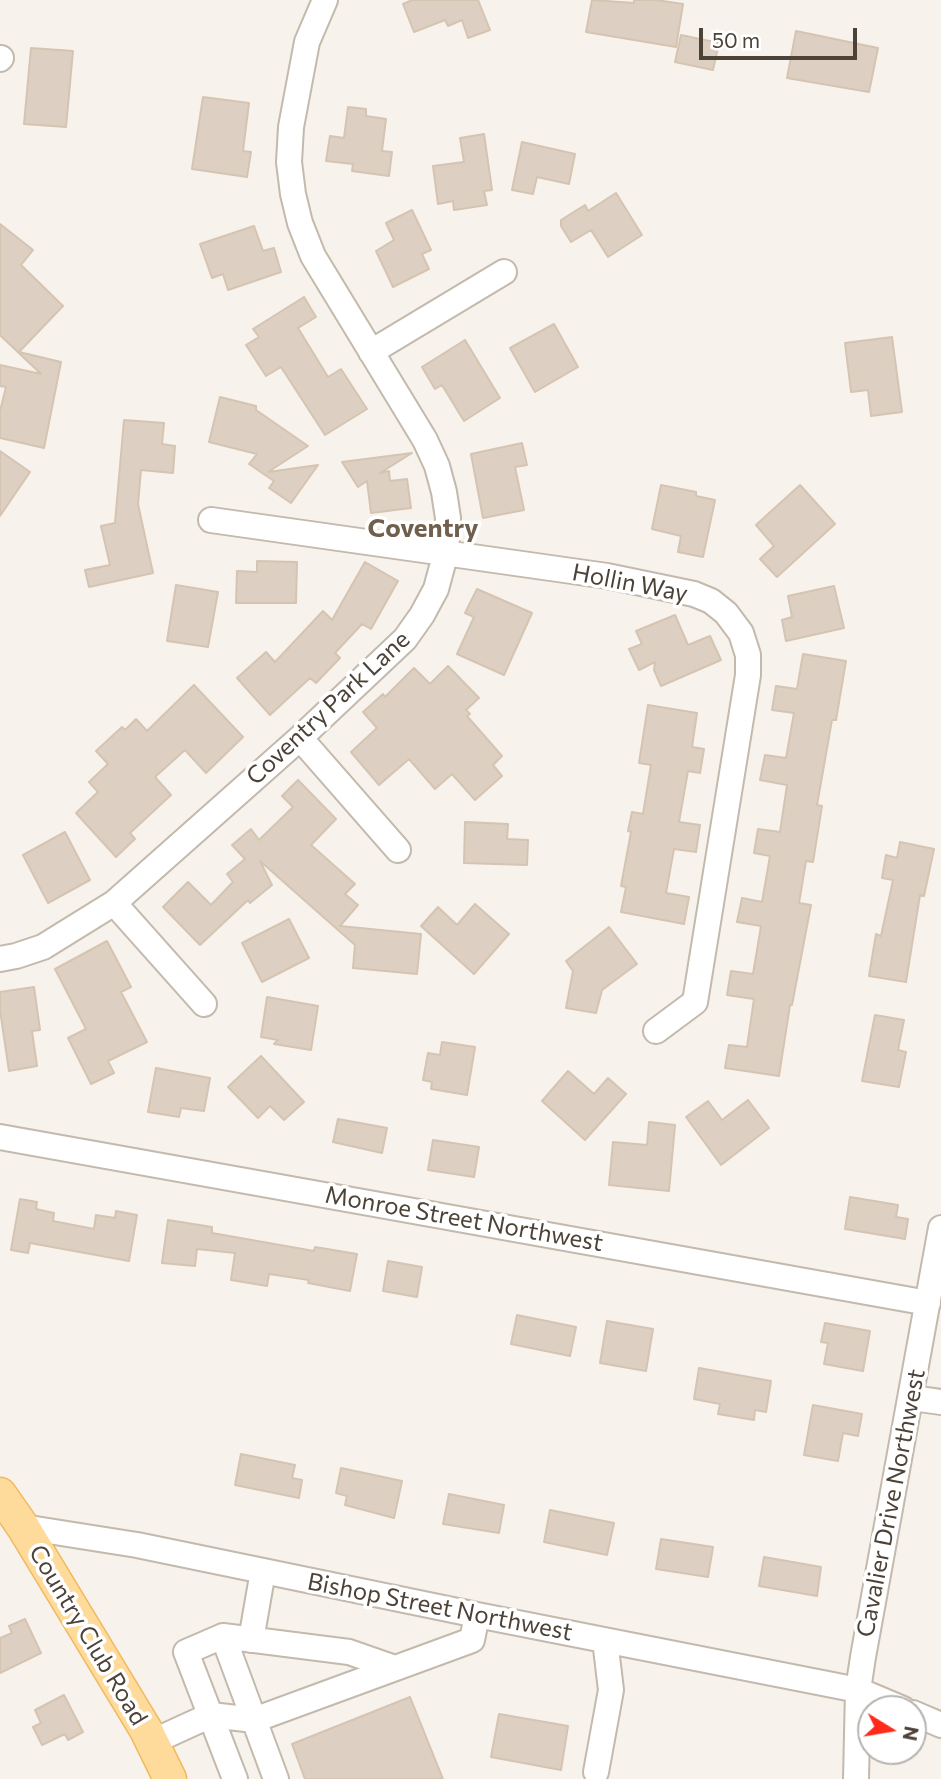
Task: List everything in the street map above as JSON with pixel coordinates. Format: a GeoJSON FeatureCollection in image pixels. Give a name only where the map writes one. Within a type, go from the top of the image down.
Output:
{"type":"FeatureCollection","features":[{"type":"Feature","properties":{"kind":"main road","name":"Country Club Road"},"geometry":{"type":"LineString","coordinates":[[0,1494],[23,1527],[152,1742],[170,1779]]}},
{"type":"Feature","properties":{"kind":"street","name":"Coventry Park Lane"},"geometry":{"type":"LineString","coordinates":[[0,959],[43,947],[114,903],[300,738],[405,639],[436,589],[446,552],[448,518],[437,466],[425,440],[313,256],[300,223],[293,194],[289,162],[291,127],[307,42],[325,0]]}},
{"type":"Feature","properties":{"kind":"street"},"geometry":{"type":"LineString","coordinates":[[371,352],[505,272]]}},
{"type":"Feature","properties":{"kind":"street","name":"Hollin Way"},"geometry":{"type":"LineString","coordinates":[[211,520],[607,576],[694,594],[711,601],[726,613],[741,633],[748,655],[748,675],[695,1002],[656,1031]]}},
{"type":"Feature","properties":{"kind":"street"},"geometry":{"type":"LineString","coordinates":[[300,738],[398,850]]}},
{"type":"Feature","properties":{"kind":"street"},"geometry":{"type":"LineString","coordinates":[[114,903],[204,1004]]}},
{"type":"Feature","properties":{"kind":"street","name":"Monroe Street Northwest"},"geometry":{"type":"LineString","coordinates":[[0,1137],[928,1303]]}},
{"type":"Feature","properties":{"kind":"street","name":"Cavalier Drive Northwest"},"geometry":{"type":"LineString","coordinates":[[856,1779],[858,1690],[941,1228]]}},
{"type":"Feature","properties":{"kind":"street"},"geometry":{"type":"LineString","coordinates":[[912,1398],[941,1402]]}},
{"type":"Feature","properties":{"kind":"street","name":"Bishop Street Northwest"},"geometry":{"type":"LineString","coordinates":[[23,1527],[137,1545],[858,1690],[870,1695]]}},
{"type":"Feature","properties":{"kind":"street"},"geometry":{"type":"LineString","coordinates":[[251,1640],[263,1571]]}},
{"type":"Feature","properties":{"kind":"street"},"geometry":{"type":"LineString","coordinates":[[152,1742],[211,1715],[254,1720],[472,1640],[477,1615]]}},
{"type":"Feature","properties":{"kind":"street"},"geometry":{"type":"LineString","coordinates":[[235,1779],[186,1652],[223,1636],[349,1652],[395,1668]]}},
{"type":"Feature","properties":{"kind":"street"},"geometry":{"type":"LineString","coordinates":[[223,1636],[276,1779]]}},
{"type":"Feature","properties":{"kind":"street"},"geometry":{"type":"LineString","coordinates":[[596,1772],[611,1689],[605,1640]]}},
{"type":"Feature","properties":{"kind":"building"},"geometry":{"type":"Polygon","coordinates":[[[412,0],[478,0],[490,30],[468,38],[462,20],[448,26],[445,20],[414,32],[403,4],[412,0]]]}},
{"type":"Feature","properties":{"kind":"building"},"geometry":{"type":"Polygon","coordinates":[[[592,0],[634,3],[634,0],[656,0],[683,4],[676,47],[586,32],[592,0]]]}},
{"type":"Feature","properties":{"kind":"building"},"geometry":{"type":"Polygon","coordinates":[[[796,31],[878,48],[869,92],[787,78],[796,31]]]}},
{"type":"Feature","properties":{"kind":"building"},"geometry":{"type":"Polygon","coordinates":[[[681,35],[719,43],[713,70],[675,62],[681,35]]]}},
{"type":"Feature","properties":{"kind":"building"},"geometry":{"type":"Polygon","coordinates":[[[31,48],[73,51],[66,127],[24,124],[31,48]]]}},
{"type":"Feature","properties":{"kind":"building"},"geometry":{"type":"Polygon","coordinates":[[[203,97],[249,103],[243,151],[251,152],[247,177],[192,169],[203,97]]]}},
{"type":"Feature","properties":{"kind":"building"},"geometry":{"type":"Polygon","coordinates":[[[348,107],[366,109],[366,116],[386,119],[382,151],[392,152],[389,176],[352,171],[353,164],[326,161],[330,136],[344,138],[348,107]]]}},
{"type":"Feature","properties":{"kind":"building"},"geometry":{"type":"Polygon","coordinates":[[[484,134],[492,190],[484,191],[487,205],[454,210],[453,201],[438,204],[433,166],[464,162],[460,138],[484,134]]]}},
{"type":"Feature","properties":{"kind":"building"},"geometry":{"type":"Polygon","coordinates":[[[522,142],[575,154],[569,184],[537,177],[533,194],[512,190],[522,142]]]}},
{"type":"Feature","properties":{"kind":"building"},"geometry":{"type":"Polygon","coordinates":[[[616,193],[642,235],[608,257],[591,230],[571,242],[561,226],[561,220],[585,205],[588,211],[616,193]]]}},
{"type":"Feature","properties":{"kind":"building"},"geometry":{"type":"Polygon","coordinates":[[[412,210],[431,250],[422,254],[429,269],[393,287],[376,251],[394,240],[386,223],[412,210]]]}},
{"type":"Feature","properties":{"kind":"building"},"geometry":{"type":"Polygon","coordinates":[[[0,224],[33,250],[21,265],[63,306],[19,352],[61,362],[44,448],[0,438],[0,411],[6,387],[0,386],[0,365],[41,374],[0,335],[0,224]]]}},
{"type":"Feature","properties":{"kind":"building"},"geometry":{"type":"Polygon","coordinates":[[[254,226],[263,251],[274,248],[281,272],[228,290],[223,274],[212,278],[200,244],[254,226]]]}},
{"type":"Feature","properties":{"kind":"building"},"geometry":{"type":"Polygon","coordinates":[[[304,297],[316,317],[298,328],[328,377],[341,369],[367,409],[325,435],[281,367],[266,376],[246,345],[259,337],[253,329],[304,297]]]}},
{"type":"Feature","properties":{"kind":"building"},"geometry":{"type":"Polygon","coordinates":[[[554,324],[578,367],[535,392],[510,348],[554,324]]]}},
{"type":"Feature","properties":{"kind":"building"},"geometry":{"type":"Polygon","coordinates":[[[892,337],[902,412],[871,416],[868,390],[851,392],[845,343],[892,337]]]}},
{"type":"Feature","properties":{"kind":"building"},"geometry":{"type":"Polygon","coordinates":[[[465,340],[500,398],[464,421],[442,385],[435,389],[422,367],[465,340]]]}},
{"type":"Feature","properties":{"kind":"building"},"geometry":{"type":"Polygon","coordinates":[[[220,397],[256,406],[256,410],[308,446],[268,472],[318,465],[291,503],[269,488],[274,481],[249,464],[257,454],[209,442],[220,397]]]}},
{"type":"Feature","properties":{"kind":"building"},"geometry":{"type":"Polygon","coordinates":[[[124,420],[164,423],[162,444],[175,446],[173,473],[141,470],[138,504],[153,573],[89,587],[85,570],[110,565],[101,526],[115,523],[124,420]]]}},
{"type":"Feature","properties":{"kind":"building"},"geometry":{"type":"Polygon","coordinates":[[[522,443],[527,465],[515,467],[524,510],[483,518],[471,454],[522,443]]]}},
{"type":"Feature","properties":{"kind":"building"},"geometry":{"type":"Polygon","coordinates":[[[0,451],[30,472],[0,516],[0,451]]]}},
{"type":"Feature","properties":{"kind":"building"},"geometry":{"type":"Polygon","coordinates":[[[412,453],[380,473],[389,471],[390,481],[407,479],[411,508],[371,513],[367,481],[358,487],[342,462],[412,453]]]}},
{"type":"Feature","properties":{"kind":"building"},"geometry":{"type":"Polygon","coordinates":[[[661,485],[696,492],[696,496],[715,500],[703,557],[678,552],[681,536],[652,529],[661,485]]]}},
{"type":"Feature","properties":{"kind":"building"},"geometry":{"type":"Polygon","coordinates":[[[800,485],[835,524],[777,577],[760,559],[774,546],[756,525],[800,485]]]}},
{"type":"Feature","properties":{"kind":"building"},"geometry":{"type":"Polygon","coordinates":[[[257,561],[297,562],[296,603],[236,603],[237,571],[257,572],[257,561]]]}},
{"type":"Feature","properties":{"kind":"building"},"geometry":{"type":"Polygon","coordinates":[[[365,562],[398,581],[371,629],[362,624],[335,653],[340,658],[316,683],[310,678],[270,715],[237,678],[266,652],[275,662],[323,611],[332,620],[365,562]]]}},
{"type":"Feature","properties":{"kind":"building"},"geometry":{"type":"Polygon","coordinates":[[[176,585],[218,592],[208,647],[167,641],[176,585]]]}},
{"type":"Feature","properties":{"kind":"building"},"geometry":{"type":"Polygon","coordinates":[[[834,586],[844,628],[786,641],[782,620],[792,617],[788,596],[834,586]]]}},
{"type":"Feature","properties":{"kind":"building"},"geometry":{"type":"Polygon","coordinates":[[[477,589],[532,613],[504,675],[457,654],[474,617],[465,613],[477,589]]]}},
{"type":"Feature","properties":{"kind":"building"},"geometry":{"type":"Polygon","coordinates":[[[675,615],[688,645],[710,636],[721,660],[661,686],[654,670],[655,662],[639,670],[629,649],[642,644],[636,631],[675,615]]]}},
{"type":"Feature","properties":{"kind":"building"},"geometry":{"type":"Polygon","coordinates":[[[803,654],[846,661],[817,805],[822,806],[813,862],[806,861],[799,903],[811,905],[790,1005],[779,1076],[725,1068],[729,1045],[747,1047],[754,999],[727,995],[731,971],[753,974],[761,926],[737,922],[742,898],[762,902],[770,856],[754,853],[758,829],[780,832],[787,785],[760,780],[765,755],[786,758],[794,713],[772,710],[776,686],[797,689],[803,654]]]}},
{"type":"Feature","properties":{"kind":"building"},"geometry":{"type":"Polygon","coordinates":[[[448,666],[479,698],[466,710],[470,714],[467,716],[502,756],[493,765],[502,776],[475,800],[452,774],[435,789],[409,759],[379,785],[351,752],[377,728],[363,712],[383,694],[385,697],[414,668],[430,684],[448,666]]]}},
{"type":"Feature","properties":{"kind":"building"},"geometry":{"type":"Polygon","coordinates":[[[194,685],[243,737],[206,773],[185,750],[155,777],[171,795],[130,833],[135,839],[116,857],[76,813],[98,792],[89,782],[108,764],[96,751],[122,727],[125,730],[136,719],[147,731],[194,685]]]}},
{"type":"Feature","properties":{"kind":"building"},"geometry":{"type":"Polygon","coordinates":[[[648,705],[697,713],[692,747],[704,749],[700,773],[688,771],[679,822],[700,825],[696,852],[674,849],[666,893],[689,897],[684,924],[621,912],[626,887],[621,886],[631,832],[628,831],[632,812],[643,814],[651,765],[639,763],[648,705]]]}},
{"type":"Feature","properties":{"kind":"building"},"geometry":{"type":"Polygon","coordinates":[[[298,780],[336,819],[311,845],[355,884],[345,894],[358,905],[340,926],[421,934],[417,974],[353,968],[355,945],[260,861],[272,885],[250,903],[248,900],[200,945],[163,907],[188,882],[211,905],[233,882],[227,874],[245,859],[232,845],[251,829],[259,840],[293,807],[282,796],[298,780]]]}},
{"type":"Feature","properties":{"kind":"building"},"geometry":{"type":"Polygon","coordinates":[[[465,822],[508,824],[507,839],[528,840],[527,865],[464,863],[465,822]]]}},
{"type":"Feature","properties":{"kind":"building"},"geometry":{"type":"Polygon","coordinates":[[[65,832],[90,880],[48,903],[23,855],[65,832]]]}},
{"type":"Feature","properties":{"kind":"building"},"geometry":{"type":"Polygon","coordinates":[[[900,842],[934,849],[924,896],[920,895],[906,982],[869,976],[876,934],[881,936],[893,880],[882,878],[886,855],[897,858],[900,842]]]}},
{"type":"Feature","properties":{"kind":"building"},"geometry":{"type":"Polygon","coordinates":[[[475,904],[509,934],[474,974],[421,926],[438,907],[457,925],[475,904]]]}},
{"type":"Feature","properties":{"kind":"building"},"geometry":{"type":"Polygon","coordinates":[[[289,919],[309,958],[262,982],[242,943],[289,919]]]}},
{"type":"Feature","properties":{"kind":"building"},"geometry":{"type":"Polygon","coordinates":[[[609,927],[637,964],[602,990],[596,1013],[566,1008],[573,971],[566,961],[609,927]]]}},
{"type":"Feature","properties":{"kind":"building"},"geometry":{"type":"Polygon","coordinates":[[[107,941],[131,987],[121,992],[147,1042],[108,1061],[114,1073],[91,1084],[68,1038],[86,1029],[55,969],[107,941]]]}},
{"type":"Feature","properties":{"kind":"building"},"geometry":{"type":"Polygon","coordinates":[[[34,987],[40,1030],[32,1031],[37,1066],[9,1071],[0,992],[34,987]]]}},
{"type":"Feature","properties":{"kind":"building"},"geometry":{"type":"Polygon","coordinates":[[[267,997],[318,1006],[311,1050],[274,1044],[278,1040],[261,1037],[267,997]]]}},
{"type":"Feature","properties":{"kind":"building"},"geometry":{"type":"Polygon","coordinates":[[[875,1015],[904,1020],[898,1050],[906,1052],[899,1087],[862,1081],[875,1015]]]}},
{"type":"Feature","properties":{"kind":"building"},"geometry":{"type":"Polygon","coordinates":[[[442,1042],[475,1047],[467,1095],[431,1089],[432,1082],[423,1080],[428,1053],[440,1055],[442,1042]]]}},
{"type":"Feature","properties":{"kind":"building"},"geometry":{"type":"Polygon","coordinates":[[[261,1056],[304,1102],[284,1120],[270,1106],[258,1118],[228,1087],[261,1056]]]}},
{"type":"Feature","properties":{"kind":"building"},"geometry":{"type":"Polygon","coordinates":[[[156,1068],[210,1078],[204,1111],[181,1108],[179,1117],[148,1112],[156,1068]]]}},
{"type":"Feature","properties":{"kind":"building"},"geometry":{"type":"Polygon","coordinates":[[[568,1071],[594,1094],[608,1078],[626,1094],[585,1140],[542,1101],[568,1071]]]}},
{"type":"Feature","properties":{"kind":"building"},"geometry":{"type":"Polygon","coordinates":[[[748,1100],[769,1128],[721,1165],[686,1117],[708,1101],[722,1120],[748,1100]]]}},
{"type":"Feature","properties":{"kind":"building"},"geometry":{"type":"Polygon","coordinates":[[[338,1119],[387,1128],[382,1153],[333,1142],[338,1119]]]}},
{"type":"Feature","properties":{"kind":"building"},"geometry":{"type":"Polygon","coordinates":[[[649,1122],[675,1125],[669,1191],[609,1185],[613,1142],[647,1145],[649,1122]]]}},
{"type":"Feature","properties":{"kind":"building"},"geometry":{"type":"Polygon","coordinates":[[[433,1140],[479,1147],[474,1177],[428,1170],[433,1140]]]}},
{"type":"Feature","properties":{"kind":"building"},"geometry":{"type":"Polygon","coordinates":[[[850,1197],[898,1205],[896,1217],[908,1219],[905,1239],[845,1229],[850,1197]]]}},
{"type":"Feature","properties":{"kind":"building"},"geometry":{"type":"Polygon","coordinates":[[[20,1199],[37,1202],[36,1209],[54,1213],[53,1221],[94,1229],[96,1215],[115,1218],[116,1211],[137,1215],[129,1261],[30,1243],[28,1253],[11,1250],[20,1199]]]}},
{"type":"Feature","properties":{"kind":"building"},"geometry":{"type":"Polygon","coordinates":[[[168,1220],[212,1227],[212,1233],[314,1251],[315,1247],[357,1254],[350,1291],[308,1283],[309,1280],[269,1274],[267,1286],[231,1280],[235,1253],[197,1249],[195,1266],[162,1263],[168,1220]]]}},
{"type":"Feature","properties":{"kind":"building"},"geometry":{"type":"Polygon","coordinates":[[[388,1261],[422,1267],[417,1297],[383,1291],[388,1261]]]}},
{"type":"Feature","properties":{"kind":"building"},"geometry":{"type":"Polygon","coordinates":[[[517,1315],[576,1327],[570,1356],[511,1344],[517,1315]]]}},
{"type":"Feature","properties":{"kind":"building"},"geometry":{"type":"Polygon","coordinates":[[[607,1321],[653,1329],[646,1371],[600,1363],[607,1321]]]}},
{"type":"Feature","properties":{"kind":"building"},"geometry":{"type":"Polygon","coordinates":[[[825,1323],[870,1331],[863,1371],[824,1364],[828,1343],[821,1342],[825,1323]]]}},
{"type":"Feature","properties":{"kind":"building"},"geometry":{"type":"Polygon","coordinates":[[[699,1368],[771,1381],[766,1412],[755,1410],[754,1420],[718,1414],[720,1404],[694,1399],[699,1368]]]}},
{"type":"Feature","properties":{"kind":"building"},"geometry":{"type":"Polygon","coordinates":[[[813,1405],[862,1414],[858,1436],[843,1433],[838,1461],[804,1455],[813,1405]]]}},
{"type":"Feature","properties":{"kind":"building"},"geometry":{"type":"Polygon","coordinates":[[[241,1454],[295,1465],[292,1478],[302,1480],[299,1498],[235,1485],[241,1454]]]}},
{"type":"Feature","properties":{"kind":"building"},"geometry":{"type":"Polygon","coordinates":[[[341,1468],[402,1481],[394,1518],[345,1505],[347,1496],[336,1493],[341,1468]]]}},
{"type":"Feature","properties":{"kind":"building"},"geometry":{"type":"Polygon","coordinates":[[[449,1494],[504,1505],[499,1533],[443,1524],[449,1494]]]}},
{"type":"Feature","properties":{"kind":"building"},"geometry":{"type":"Polygon","coordinates":[[[550,1510],[614,1523],[607,1555],[544,1542],[550,1510]]]}},
{"type":"Feature","properties":{"kind":"building"},"geometry":{"type":"Polygon","coordinates":[[[661,1539],[713,1547],[708,1577],[656,1569],[661,1539]]]}},
{"type":"Feature","properties":{"kind":"building"},"geometry":{"type":"Polygon","coordinates":[[[764,1557],[821,1567],[817,1596],[759,1586],[764,1557]]]}},
{"type":"Feature","properties":{"kind":"building"},"geometry":{"type":"Polygon","coordinates":[[[25,1619],[41,1653],[0,1673],[0,1638],[12,1633],[9,1626],[25,1619]]]}},
{"type":"Feature","properties":{"kind":"building"},"geometry":{"type":"Polygon","coordinates":[[[64,1695],[83,1732],[68,1740],[65,1734],[42,1745],[33,1727],[41,1723],[35,1710],[64,1695]]]}},
{"type":"Feature","properties":{"kind":"building"},"geometry":{"type":"Polygon","coordinates":[[[410,1697],[443,1779],[305,1779],[292,1744],[410,1697]]]}},
{"type":"Feature","properties":{"kind":"building"},"geometry":{"type":"Polygon","coordinates":[[[499,1714],[568,1726],[561,1770],[491,1757],[499,1714]]]}},
{"type":"Feature","properties":{"kind":"district","name":"Coventry"},"geometry":{"type":"Point","coordinates":[423,528]}}]}
